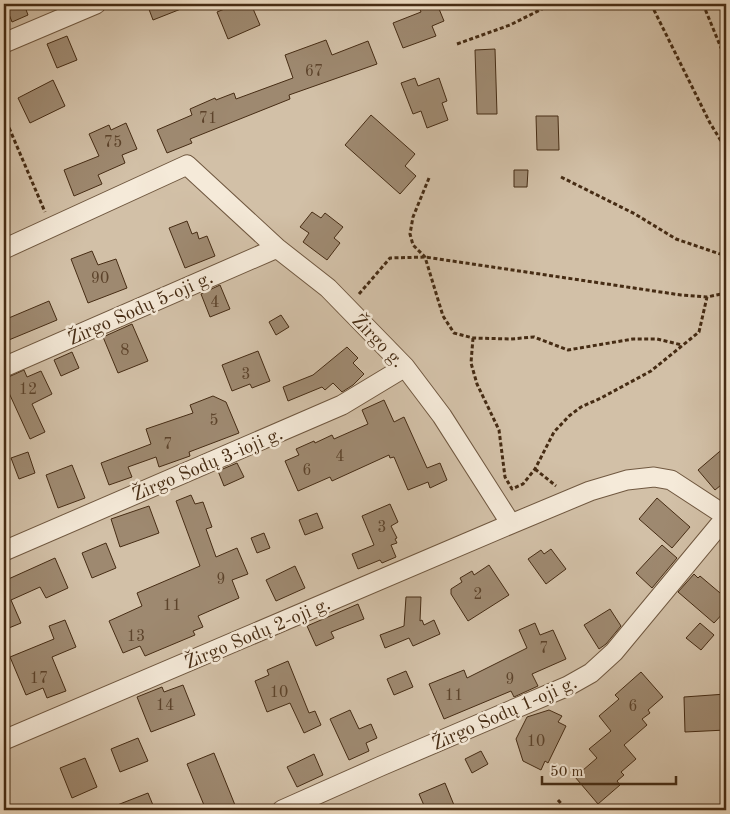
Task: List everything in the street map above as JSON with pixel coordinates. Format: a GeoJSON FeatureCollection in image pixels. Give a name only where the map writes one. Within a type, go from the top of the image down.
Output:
{"type":"FeatureCollection","features":[{"type":"Feature","properties":{"kind":"street"},"geometry":{"type":"LineString","coordinates":[[4,43],[96,4]]}},
{"type":"Feature","properties":{"kind":"street","name":"Žirgo g."},"geometry":{"type":"LineString","coordinates":[[4,249],[187,166],[277,248],[328,288],[405,367],[442,416],[511,524]]}},
{"type":"Feature","properties":{"kind":"street","name":"Žirgo Sodų 5-oji g."},"geometry":{"type":"LineString","coordinates":[[4,366],[277,248]]}},
{"type":"Feature","properties":{"kind":"street","name":"Žirgo Sodų 3-ioji g."},"geometry":{"type":"LineString","coordinates":[[4,551],[342,405],[405,367]]}},
{"type":"Feature","properties":{"kind":"street"},"geometry":{"type":"LineString","coordinates":[[511,524],[626,480],[654,477],[671,480],[726,516]]}},
{"type":"Feature","properties":{"kind":"street","name":"Žirgo Sodų 1-oji g."},"geometry":{"type":"LineString","coordinates":[[282,810],[568,686],[591,673],[614,652],[726,516]]}},
{"type":"Feature","properties":{"kind":"street","name":"Žirgo Sodų 2-oji g."},"geometry":{"type":"LineString","coordinates":[[4,740],[511,524]]}},
{"type":"Feature","properties":{"kind":"path"},"geometry":{"type":"LineString","coordinates":[[456,44],[510,25],[552,4]]}},
{"type":"Feature","properties":{"kind":"path"},"geometry":{"type":"LineString","coordinates":[[651,4],[710,123],[726,149]]}},
{"type":"Feature","properties":{"kind":"path"},"geometry":{"type":"LineString","coordinates":[[703,4],[726,60]]}},
{"type":"Feature","properties":{"kind":"path"},"geometry":{"type":"LineString","coordinates":[[4,116],[52,227]]}},
{"type":"Feature","properties":{"kind":"path"},"geometry":{"type":"LineString","coordinates":[[561,177],[635,214],[676,238],[726,256]]}},
{"type":"Feature","properties":{"kind":"path"},"geometry":{"type":"LineString","coordinates":[[429,178],[413,217],[410,234],[413,246],[425,257],[443,316],[454,333],[473,338],[511,339],[534,337],[568,350],[633,338],[657,339],[682,345]]}},
{"type":"Feature","properties":{"kind":"path"},"geometry":{"type":"LineString","coordinates":[[347,308],[390,258],[425,257],[707,297],[726,293]]}},
{"type":"Feature","properties":{"kind":"path"},"geometry":{"type":"LineString","coordinates":[[473,338],[470,363],[477,384],[499,430],[505,477],[512,489],[524,484],[535,469],[554,432],[569,416],[581,407],[652,371],[699,332],[707,297]]}},
{"type":"Feature","properties":{"kind":"path"},"geometry":{"type":"LineString","coordinates":[[535,469],[570,500]]}},
{"type":"Feature","properties":{"kind":"path"},"geometry":{"type":"LineString","coordinates":[[558,800],[567,810]]}},
{"type":"Feature","properties":{"kind":"shaded area"},"geometry":{"type":"Polygon","coordinates":[[[4,4],[726,4],[726,810],[4,810],[4,4]]]}},
{"type":"Feature","properties":{"kind":"building"},"geometry":{"type":"Polygon","coordinates":[[[5,4],[24,4],[28,15],[12,22],[5,4]]]}},
{"type":"Feature","properties":{"kind":"building"},"geometry":{"type":"Polygon","coordinates":[[[147,4],[191,4],[191,5],[153,20],[147,4]]]}},
{"type":"Feature","properties":{"kind":"building"},"geometry":{"type":"Polygon","coordinates":[[[225,4],[251,4],[260,25],[228,39],[217,12],[227,8],[225,4]]]}},
{"type":"Feature","properties":{"kind":"building"},"geometry":{"type":"Polygon","coordinates":[[[427,4],[437,4],[444,21],[432,26],[436,36],[403,48],[393,23],[421,12],[419,7],[427,4]]]}},
{"type":"Feature","properties":{"kind":"building"},"geometry":{"type":"Polygon","coordinates":[[[67,36],[77,60],[57,68],[47,44],[67,36]]]}},
{"type":"Feature","properties":{"kind":"building"},"geometry":{"type":"Polygon","coordinates":[[[326,40],[332,55],[368,41],[377,64],[289,95],[290,99],[190,139],[192,143],[167,153],[157,130],[192,115],[190,109],[215,98],[216,100],[234,93],[236,99],[293,78],[285,55],[326,40]]]}},
{"type":"Feature","properties":{"kind":"building"},"geometry":{"type":"Polygon","coordinates":[[[495,49],[497,114],[477,114],[475,50],[495,49]]]}},
{"type":"Feature","properties":{"kind":"building"},"geometry":{"type":"Polygon","coordinates":[[[415,78],[418,86],[439,78],[447,101],[442,103],[448,120],[427,128],[421,111],[413,114],[401,83],[415,78]]]}},
{"type":"Feature","properties":{"kind":"building"},"geometry":{"type":"Polygon","coordinates":[[[53,80],[65,106],[30,123],[18,98],[53,80]]]}},
{"type":"Feature","properties":{"kind":"building"},"geometry":{"type":"Polygon","coordinates":[[[371,115],[415,154],[405,166],[416,176],[400,194],[345,145],[371,115]]]}},
{"type":"Feature","properties":{"kind":"building"},"geometry":{"type":"Polygon","coordinates":[[[536,116],[558,116],[559,150],[537,150],[536,116]]]}},
{"type":"Feature","properties":{"kind":"building"},"geometry":{"type":"Polygon","coordinates":[[[126,123],[137,149],[122,155],[125,163],[98,175],[102,184],[74,196],[64,170],[99,156],[89,134],[109,125],[111,130],[126,123]]]}},
{"type":"Feature","properties":{"kind":"building"},"geometry":{"type":"Polygon","coordinates":[[[514,170],[528,170],[527,187],[514,187],[514,170]]]}},
{"type":"Feature","properties":{"kind":"building"},"geometry":{"type":"Polygon","coordinates":[[[312,212],[321,218],[325,213],[343,227],[334,238],[340,243],[327,260],[303,242],[309,233],[300,227],[312,212]]]}},
{"type":"Feature","properties":{"kind":"building"},"geometry":{"type":"Polygon","coordinates":[[[187,221],[192,234],[197,232],[199,239],[207,236],[215,256],[185,268],[169,228],[187,221]]]}},
{"type":"Feature","properties":{"kind":"building"},"geometry":{"type":"Polygon","coordinates":[[[92,251],[98,265],[116,259],[127,288],[88,303],[71,259],[92,251]]]}},
{"type":"Feature","properties":{"kind":"building"},"geometry":{"type":"Polygon","coordinates":[[[220,285],[230,309],[210,317],[201,294],[220,285]]]}},
{"type":"Feature","properties":{"kind":"building"},"geometry":{"type":"Polygon","coordinates":[[[49,301],[57,320],[4,342],[4,320],[49,301]]]}},
{"type":"Feature","properties":{"kind":"building"},"geometry":{"type":"Polygon","coordinates":[[[281,315],[289,327],[276,335],[269,322],[281,315]]]}},
{"type":"Feature","properties":{"kind":"building"},"geometry":{"type":"Polygon","coordinates":[[[132,324],[148,361],[118,373],[103,337],[132,324]]]}},
{"type":"Feature","properties":{"kind":"building"},"geometry":{"type":"Polygon","coordinates":[[[347,347],[358,358],[353,363],[364,374],[353,385],[342,392],[333,383],[325,390],[322,387],[288,401],[283,387],[313,375],[347,347]]]}},
{"type":"Feature","properties":{"kind":"building"},"geometry":{"type":"Polygon","coordinates":[[[258,351],[270,381],[252,388],[250,384],[232,391],[222,365],[258,351]]]}},
{"type":"Feature","properties":{"kind":"building"},"geometry":{"type":"Polygon","coordinates":[[[72,352],[79,368],[61,376],[54,360],[72,352]]]}},
{"type":"Feature","properties":{"kind":"building"},"geometry":{"type":"Polygon","coordinates":[[[24,370],[27,377],[41,371],[52,394],[32,404],[45,432],[30,439],[4,382],[4,379],[24,370]]]}},
{"type":"Feature","properties":{"kind":"building"},"geometry":{"type":"Polygon","coordinates":[[[213,396],[226,402],[239,433],[189,452],[190,456],[159,467],[156,457],[128,467],[132,477],[109,485],[101,463],[151,444],[146,429],[193,413],[190,405],[213,396]]]}},
{"type":"Feature","properties":{"kind":"building"},"geometry":{"type":"Polygon","coordinates":[[[384,400],[394,422],[404,417],[427,468],[440,463],[447,480],[430,488],[428,482],[408,490],[394,457],[390,458],[389,455],[332,481],[330,477],[298,491],[285,461],[299,455],[296,449],[332,435],[334,439],[368,424],[362,410],[384,400]]]}},
{"type":"Feature","properties":{"kind":"building"},"geometry":{"type":"Polygon","coordinates":[[[726,446],[726,481],[715,490],[698,470],[726,446]]]}},
{"type":"Feature","properties":{"kind":"building"},"geometry":{"type":"Polygon","coordinates":[[[28,452],[35,473],[19,479],[11,458],[28,452]]]}},
{"type":"Feature","properties":{"kind":"building"},"geometry":{"type":"Polygon","coordinates":[[[237,463],[244,477],[224,486],[218,471],[237,463]]]}},
{"type":"Feature","properties":{"kind":"building"},"geometry":{"type":"Polygon","coordinates":[[[72,465],[85,498],[58,508],[46,475],[72,465]]]}},
{"type":"Feature","properties":{"kind":"building"},"geometry":{"type":"Polygon","coordinates":[[[191,495],[195,504],[203,502],[212,527],[206,529],[216,557],[237,548],[248,574],[232,580],[239,598],[198,616],[203,627],[193,631],[195,635],[145,656],[140,646],[123,653],[109,621],[142,606],[137,593],[200,566],[176,501],[191,495]]]}},
{"type":"Feature","properties":{"kind":"building"},"geometry":{"type":"Polygon","coordinates":[[[657,498],[690,527],[672,548],[639,519],[657,498]]]}},
{"type":"Feature","properties":{"kind":"building"},"geometry":{"type":"Polygon","coordinates":[[[390,504],[398,522],[391,526],[397,538],[395,539],[397,543],[391,545],[396,557],[382,563],[380,560],[358,569],[352,554],[374,545],[362,516],[390,504]]]}},
{"type":"Feature","properties":{"kind":"building"},"geometry":{"type":"Polygon","coordinates":[[[149,506],[159,533],[120,547],[111,519],[149,506]]]}},
{"type":"Feature","properties":{"kind":"building"},"geometry":{"type":"Polygon","coordinates":[[[317,513],[323,528],[305,535],[299,520],[317,513]]]}},
{"type":"Feature","properties":{"kind":"building"},"geometry":{"type":"Polygon","coordinates":[[[264,533],[270,548],[257,553],[251,538],[264,533]]]}},
{"type":"Feature","properties":{"kind":"building"},"geometry":{"type":"Polygon","coordinates":[[[106,543],[116,568],[92,578],[82,553],[106,543]]]}},
{"type":"Feature","properties":{"kind":"building"},"geometry":{"type":"Polygon","coordinates":[[[662,545],[677,558],[652,588],[636,573],[662,545]]]}},
{"type":"Feature","properties":{"kind":"building"},"geometry":{"type":"Polygon","coordinates":[[[551,549],[566,569],[546,584],[528,559],[541,550],[544,554],[551,549]]]}},
{"type":"Feature","properties":{"kind":"building"},"geometry":{"type":"Polygon","coordinates":[[[55,558],[68,588],[46,598],[40,587],[11,600],[21,623],[4,630],[4,581],[55,558]]]}},
{"type":"Feature","properties":{"kind":"building"},"geometry":{"type":"Polygon","coordinates":[[[489,565],[509,595],[468,621],[451,594],[451,589],[462,582],[460,578],[472,571],[474,575],[489,565]]]}},
{"type":"Feature","properties":{"kind":"building"},"geometry":{"type":"Polygon","coordinates":[[[295,566],[305,588],[276,601],[266,580],[295,566]]]}},
{"type":"Feature","properties":{"kind":"building"},"geometry":{"type":"Polygon","coordinates":[[[694,574],[698,578],[700,576],[726,598],[726,610],[714,623],[678,592],[694,574]]]}},
{"type":"Feature","properties":{"kind":"building"},"geometry":{"type":"Polygon","coordinates":[[[406,597],[421,597],[420,621],[422,620],[424,625],[434,620],[440,634],[413,646],[409,638],[385,648],[380,635],[404,626],[406,597]]]}},
{"type":"Feature","properties":{"kind":"building"},"geometry":{"type":"Polygon","coordinates":[[[358,604],[364,619],[331,632],[334,638],[316,646],[307,626],[358,604]]]}},
{"type":"Feature","properties":{"kind":"building"},"geometry":{"type":"Polygon","coordinates":[[[610,609],[621,626],[606,644],[599,649],[584,625],[610,609]]]}},
{"type":"Feature","properties":{"kind":"building"},"geometry":{"type":"Polygon","coordinates":[[[65,620],[76,647],[52,657],[66,691],[47,698],[43,688],[26,695],[10,657],[54,639],[49,626],[65,620]]]}},
{"type":"Feature","properties":{"kind":"building"},"geometry":{"type":"Polygon","coordinates":[[[535,623],[540,635],[553,630],[566,659],[532,674],[538,686],[514,697],[511,691],[444,719],[429,684],[464,670],[467,678],[527,648],[519,630],[535,623]]]}},
{"type":"Feature","properties":{"kind":"building"},"geometry":{"type":"Polygon","coordinates":[[[700,623],[714,635],[701,650],[686,638],[700,623]]]}},
{"type":"Feature","properties":{"kind":"building"},"geometry":{"type":"Polygon","coordinates":[[[288,661],[309,713],[315,711],[321,725],[304,733],[290,703],[267,712],[255,681],[269,675],[267,670],[288,661]]]}},
{"type":"Feature","properties":{"kind":"building"},"geometry":{"type":"Polygon","coordinates":[[[406,671],[413,687],[394,695],[387,679],[406,671]]]}},
{"type":"Feature","properties":{"kind":"building"},"geometry":{"type":"Polygon","coordinates":[[[641,672],[663,697],[648,710],[650,713],[642,719],[647,725],[624,745],[636,759],[621,772],[624,775],[617,781],[620,785],[598,804],[575,777],[597,758],[589,749],[611,731],[599,716],[619,699],[615,695],[641,672]]]}},
{"type":"Feature","properties":{"kind":"building"},"geometry":{"type":"Polygon","coordinates":[[[183,685],[195,715],[151,732],[137,697],[162,687],[164,692],[183,685]]]}},
{"type":"Feature","properties":{"kind":"building"},"geometry":{"type":"Polygon","coordinates":[[[726,694],[726,730],[685,732],[684,697],[726,694]]]}},
{"type":"Feature","properties":{"kind":"building"},"geometry":{"type":"Polygon","coordinates":[[[350,710],[359,729],[371,724],[377,738],[366,743],[369,751],[349,760],[330,719],[350,710]]]}},
{"type":"Feature","properties":{"kind":"building"},"geometry":{"type":"Polygon","coordinates":[[[549,710],[562,716],[558,722],[566,726],[548,763],[545,761],[541,770],[523,761],[516,739],[527,717],[549,710]]]}},
{"type":"Feature","properties":{"kind":"building"},"geometry":{"type":"Polygon","coordinates":[[[138,738],[148,761],[120,772],[111,749],[138,738]]]}},
{"type":"Feature","properties":{"kind":"building"},"geometry":{"type":"Polygon","coordinates":[[[481,751],[488,764],[472,773],[465,759],[481,751]]]}},
{"type":"Feature","properties":{"kind":"building"},"geometry":{"type":"Polygon","coordinates":[[[214,753],[237,810],[206,810],[187,764],[214,753]]]}},
{"type":"Feature","properties":{"kind":"building"},"geometry":{"type":"Polygon","coordinates":[[[314,754],[323,775],[297,787],[287,767],[314,754]]]}},
{"type":"Feature","properties":{"kind":"building"},"geometry":{"type":"Polygon","coordinates":[[[85,758],[97,787],[72,798],[60,768],[85,758]]]}},
{"type":"Feature","properties":{"kind":"building"},"geometry":{"type":"Polygon","coordinates":[[[445,783],[456,810],[426,810],[419,794],[445,783]]]}},
{"type":"Feature","properties":{"kind":"building"},"geometry":{"type":"Polygon","coordinates":[[[148,793],[155,810],[107,810],[107,809],[148,793]]]}}]}
